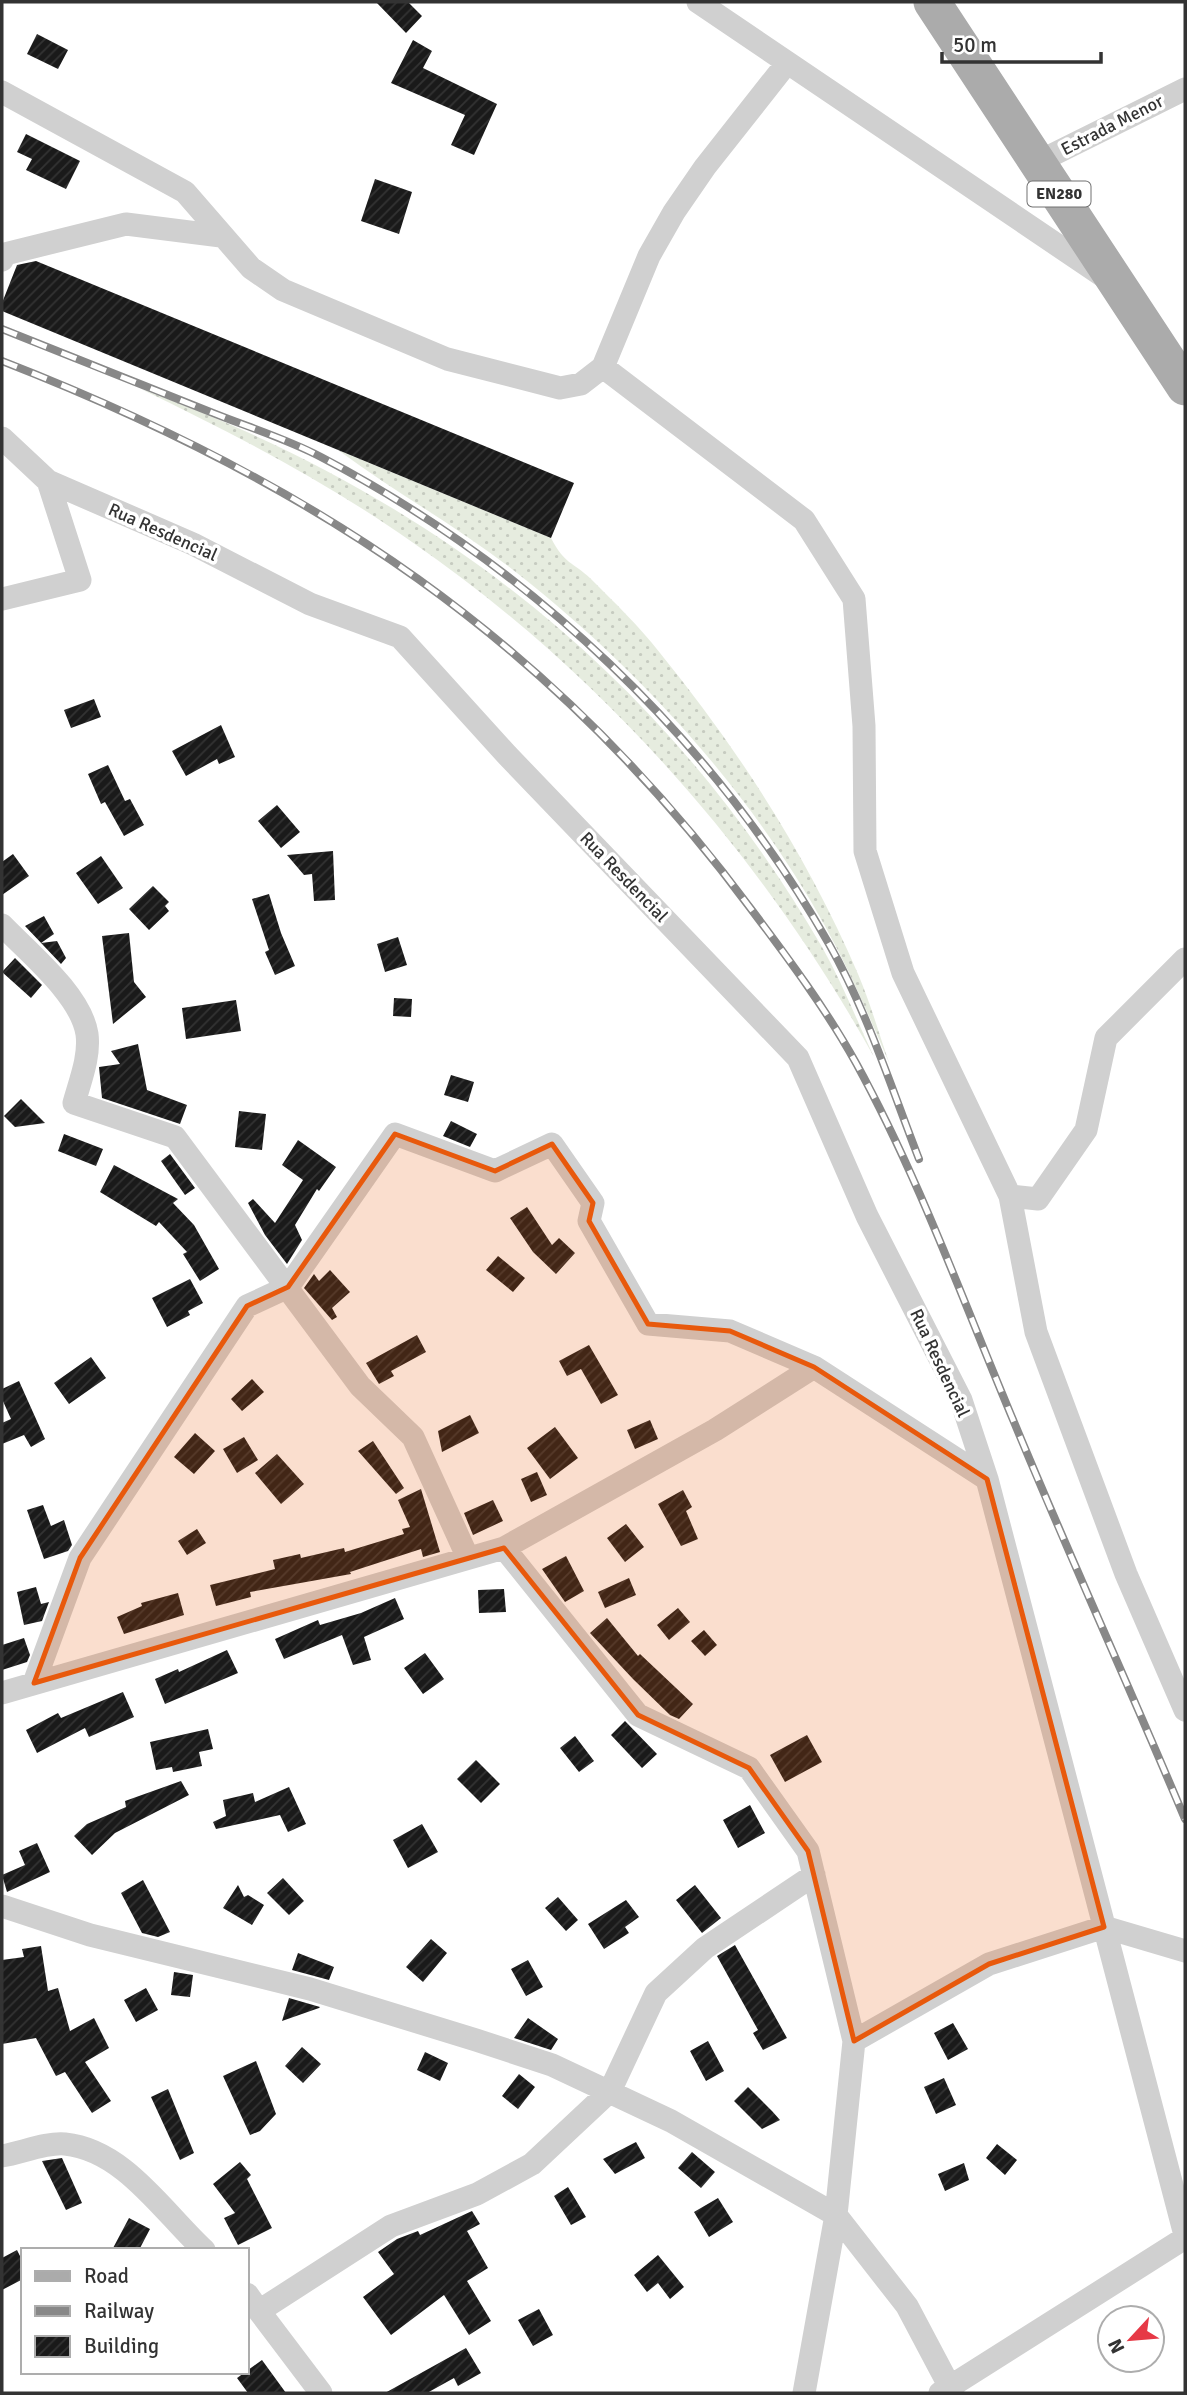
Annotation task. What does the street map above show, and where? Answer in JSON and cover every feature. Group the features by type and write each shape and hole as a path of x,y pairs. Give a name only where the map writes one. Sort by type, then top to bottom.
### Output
{"main road":[{"name":"EN280","path":"932,2 1185,387"}],"street":[{"path":"698,2 1120,287"},
{"path":"2,92 185,192 251,268 283,290 447,359 560,388 581,384 603,367 649,256 674,212 705,167 787,63"},
{"name":"Estrada Menor","path":"1038,162 1185,89"},
{"path":"2,260 5,254 126,224 221,236"},
{"path":"603,367 804,520 853,599 864,726 865,851 903,973 1010,1196 1036,1332 1126,1574 1185,1710"},
{"path":"2,438 48,481 80,580 2,599"},
{"name":"Rua Resdencial","path":"48,481 193,544 310,604 400,637 517,765 798,1058 867,1216 961,1400 987,1479 1185,2237"},
{"path":"2,925 69,995 87,1032 87,1059 74,1103 175,1137 360,1385 413,1437 468,1558"},
{"path":"1010,1196 1038,1199 1086,1130 1106,1038 1185,959"},
{"path":"34,1683 80,1558 247,1306 288,1287 395,1134 495,1171 552,1144 593,1203 589,1221 648,1324 730,1331 814,1367 987,1479"},
{"path":"2,1693 504,1548 715,1430 814,1367"},
{"path":"504,1548 638,1715 749,1768 808,1851 854,2041 836,2215 804,2393"},
{"path":"321,2393 253,2302 391,2226 477,2194 532,2164 610,2091 656,1993 705,1948 814,1875"},
{"path":"2,1906 142,1950 310,1989 552,2065 671,2121 836,2215 907,2306 948,2392 1185,2237"},
{"path":"854,2041 989,1964 1104,1927 1185,1951"},
{"path":"2,2156 63,2144 98,2151 129,2172 172,2220 202,2248"}],"highlighted area":[{"path":"395,1134 495,1171 552,1144 593,1203 589,1221 648,1324 730,1331 814,1367 987,1479 1104,1927 989,1964 854,2041 808,1851 749,1768 638,1715 504,1548 34,1683 80,1558 247,1306 288,1287"}],"shaded area":[{"path":"141,389 248,432 349,483 443,541 532,606 615,679 690,760 760,850 822,947 874,1057 782,910 729,840 673,773 549,649 482,593 380,520 280,460"},
{"path":"338,450 551,538 565,558 591,579 644,633 717,728 795,847 858,974 890,1065 843,960 795,876 727,780 689,734 606,650 517,573"}],"building":[{"path":"376,2 408,2 422,16 406,33"},
{"path":"37,34 68,50 58,69 27,54"},
{"path":"413,40 432,51 423,68 497,104 474,155 451,145 465,115 391,83"},
{"path":"26,134 80,161 66,189 26,170 32,159 17,152"},
{"path":"375,179 412,192 399,234 361,221"},
{"path":"36,261 574,483 551,538 2,311 2,303 17,265"},
{"path":"94,699 101,717 71,728 64,710"},
{"path":"221,725 235,757 219,764 217,759 186,776 172,751"},
{"path":"108,765 125,801 130,799 144,825 124,836 105,802 101,804 88,774"},
{"path":"277,805 300,832 281,848 258,821"},
{"path":"333,851 335,900 314,901 312,874 304,875 287,855"},
{"path":"13,854 29,876 2,895 2,862"},
{"path":"101,856 123,888 98,904 76,873"},
{"path":"153,886 169,902 165,906 169,911 149,930 129,909"},
{"path":"269,894 295,966 275,975 265,952 269,950 252,899"},
{"path":"44,916 54,934 41,943 25,926"},
{"path":"129,933 134,982 146,997 113,1024 102,936"},
{"path":"398,937 407,965 385,972 377,944"},
{"path":"57,941 66,958 61,964 41,943"},
{"path":"15,958 42,985 31,998 2,972"},
{"path":"394,998 412,999 411,1017 393,1016"},
{"path":"236,1000 241,1031 186,1039 182,1008"},
{"path":"138,1044 147,1090 187,1105 180,1124 102,1098 99,1067 120,1064 111,1051"},
{"path":"451,1075 474,1082 468,1102 444,1095"},
{"path":"21,1099 45,1123 15,1127 4,1116"},
{"path":"239,1111 266,1114 262,1150 235,1147"},
{"path":"451,1121 477,1134 470,1147 443,1136"},
{"path":"64,1134 103,1149 96,1166 58,1151"},
{"path":"298,1140 336,1167 319,1191 317,1189 295,1225 302,1240 287,1264 265,1235 248,1203 253,1199 275,1223 303,1180 282,1165"},
{"path":"170,1154 195,1188 185,1195 161,1161"},
{"path":"114,1165 178,1199 173,1203 194,1225 219,1269 200,1281 183,1254 187,1252 159,1222 156,1226 100,1192"},
{"path":"527,1207 552,1245 559,1238 575,1253 556,1274 533,1252 510,1218"},
{"path":"498,1256 525,1278 513,1292 486,1270"},
{"path":"330,1270 350,1292 332,1308 337,1317 332,1320 304,1288 314,1274 319,1281"},
{"path":"190,1279 203,1303 188,1311 190,1315 167,1327 152,1298"},
{"path":"417,1335 426,1352 391,1371 394,1376 379,1384 366,1363"},
{"path":"589,1345 618,1395 601,1404 581,1369 567,1376 559,1361"},
{"path":"91,1357 106,1378 69,1404 54,1383"},
{"path":"252,1379 264,1392 242,1411 231,1399"},
{"path":"19,1381 45,1439 31,1447 24,1435 2,1444 2,1423 11,1419 2,1399 2,1389"},
{"path":"470,1415 479,1433 442,1452 438,1431"},
{"path":"650,1420 658,1439 635,1449 627,1430"},
{"path":"555,1427 578,1458 550,1479 527,1448"},
{"path":"195,1433 215,1451 194,1474 174,1457"},
{"path":"244,1437 258,1460 237,1473 223,1449"},
{"path":"373,1441 404,1488 396,1494 358,1451"},
{"path":"277,1454 304,1484 281,1504 255,1473"},
{"path":"537,1472 547,1495 531,1502 521,1479"},
{"path":"421,1489 440,1552 423,1557 421,1549 350,1572 351,1574 250,1592 251,1597 216,1606 210,1585 275,1569 273,1560 300,1554 301,1558 344,1548 345,1552 404,1534 402,1529 410,1527 398,1500"},
{"path":"683,1490 692,1507 686,1511 698,1539 681,1546 658,1504"},
{"path":"493,1500 503,1521 473,1535 464,1513"},
{"path":"43,1505 51,1526 64,1520 72,1545 68,1551 44,1559 27,1510"},
{"path":"626,1524 644,1547 625,1562 607,1538"},
{"path":"197,1529 206,1543 187,1555 178,1541"},
{"path":"566,1556 584,1591 565,1602 542,1569"},
{"path":"629,1578 636,1595 605,1608 598,1592"},
{"path":"36,1587 41,1604 49,1602 42,1621 24,1625 17,1592"},
{"path":"504,1589 506,1612 479,1613 478,1590"},
{"path":"178,1593 184,1615 124,1634 117,1617 142,1606 141,1603"},
{"path":"395,1598 404,1619 364,1637 371,1660 353,1665 342,1635 284,1659 275,1639 318,1620 320,1625 361,1613"},
{"path":"678,1608 690,1622 669,1640 657,1625"},
{"path":"607,1618 638,1656 640,1654 693,1704 679,1719 670,1715 590,1633"},
{"path":"704,1630 717,1645 705,1656 691,1641"},
{"path":"24,1638 30,1655 27,1662 2,1670 2,1645"},
{"path":"227,1650 238,1673 165,1704 155,1679 178,1669 179,1672"},
{"path":"425,1653 444,1679 423,1694 404,1668"},
{"path":"123,1692 134,1717 89,1737 85,1728 37,1753 26,1730 58,1713 61,1718"},
{"path":"625,1721 657,1754 642,1768 611,1735"},
{"path":"208,1729 213,1749 199,1752 202,1766 173,1772 172,1767 156,1770 150,1742"},
{"path":"807,1735 822,1762 785,1782 770,1755"},
{"path":"575,1736 594,1761 579,1772 560,1748"},
{"path":"476,1760 500,1784 481,1803 457,1779"},
{"path":"181,1781 189,1795 115,1833 92,1855 74,1836 87,1824 126,1807 125,1801"},
{"path":"289,1787 306,1824 288,1832 280,1815 216,1829 213,1822 226,1816 223,1800 253,1793 255,1802"},
{"path":"750,1805 765,1833 738,1848 723,1820"},
{"path":"422,1824 438,1852 408,1868 393,1840"},
{"path":"37,1843 50,1872 7,1892 2,1875 25,1865 19,1851"},
{"path":"283,1878 304,1901 289,1915 267,1893"},
{"path":"143,1880 170,1932 158,1937 142,1933 121,1893"},
{"path":"238,1885 244,1897 248,1895 264,1905 252,1925 223,1908"},
{"path":"695,1885 721,1918 702,1933 676,1900"},
{"path":"558,1897 578,1920 566,1931 545,1908"},
{"path":"626,1900 639,1917 625,1927 629,1933 604,1949 588,1924"},
{"path":"431,1939 447,1953 423,1982 406,1967"},
{"path":"735,1945 787,2038 763,2050 753,2033 758,2030 717,1956"},
{"path":"41,1946 48,1991 58,1988 70,2031 94,2018 109,2048 85,2062 111,2101 92,2113 65,2072 56,2076 36,2038 2,2044 2,1960 24,1957 22,1949"},
{"path":"298,1953 334,1967 329,1980 292,1970"},
{"path":"528,1960 543,1987 526,1996 511,1969"},
{"path":"174,1972 193,1975 190,1997 171,1995"},
{"path":"146,1988 158,2010 136,2022 124,2000"},
{"path":"289,1998 320,2007 282,2021"},
{"path":"528,2018 558,2039 551,2050 514,2038"},
{"path":"953,2023 968,2049 948,2060 934,2033"},
{"path":"708,2041 724,2071 706,2081 690,2051"},
{"path":"302,2047 321,2064 303,2083 285,2066"},
{"path":"425,2052 448,2063 440,2081 417,2070"},
{"path":"256,2061 276,2114 260,2131 250,2135 223,2076"},
{"path":"519,2074 535,2087 518,2109 502,2096"},
{"path":"944,2078 956,2105 936,2114 924,2087"},
{"path":"748,2087 780,2120 762,2129 734,2101"},
{"path":"168,2089 194,2153 180,2160 151,2097"},
{"path":"636,2142 645,2158 615,2174 603,2159"},
{"path":"997,2144 1017,2160 1005,2175 986,2158"},
{"path":"692,2152 715,2172 701,2188 678,2168"},
{"path":"62,2158 82,2203 66,2210 42,2161"},
{"path":"240,2162 251,2175 247,2179 272,2228 238,2245 224,2218 235,2213 213,2184"},
{"path":"964,2163 969,2180 945,2191 938,2174"},
{"path":"568,2187 586,2217 571,2225 554,2196"},
{"path":"718,2198 733,2222 709,2237 694,2212"},
{"path":"472,2211 480,2224 467,2231 488,2268 467,2281 491,2321 469,2335 444,2295 391,2335 363,2297 394,2274 378,2252 397,2239 418,2231 420,2235"},
{"path":"129,2218 150,2229 140,2248 113,2248"},
{"path":"17,2250 21,2258 21,2280 2,2290 2,2258"},
{"path":"658,2255 684,2287 670,2299 658,2283 647,2292 634,2275"},
{"path":"539,2309 553,2335 533,2346 518,2320"},
{"path":"466,2348 481,2373 458,2386 454,2378 427,2393 385,2393"},
{"path":"262,2360 286,2393 248,2393 237,2378 248,2374 248,2370"}],"railway":[{"path":"2,329 321,457 398,501 472,550 543,604 610,664 672,728 730,796 782,868 843,970 878,1050 919,1159"},
{"path":"2,361 115,408 222,460 323,516 418,579 508,648 593,726 674,813 751,909 806,984 856,1063 879,1106 940,1240 1035,1472 1185,1819"}]}
